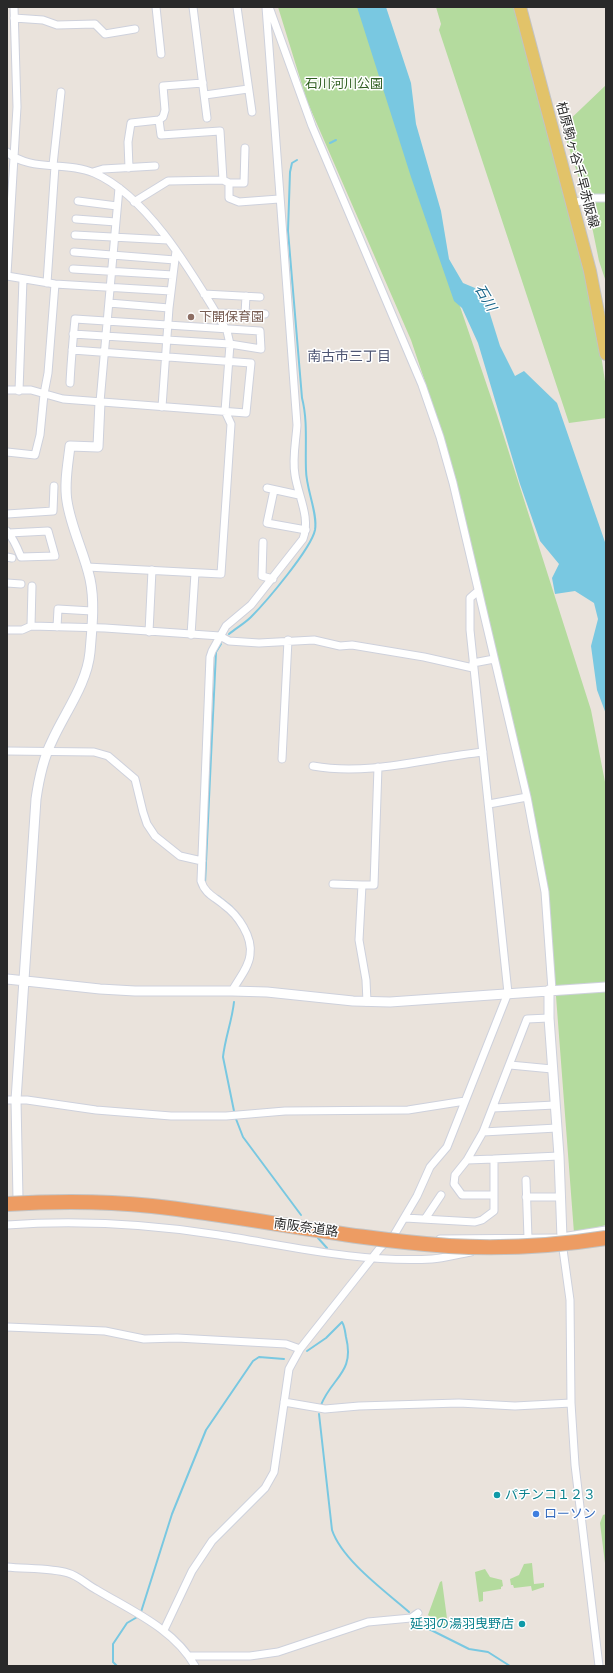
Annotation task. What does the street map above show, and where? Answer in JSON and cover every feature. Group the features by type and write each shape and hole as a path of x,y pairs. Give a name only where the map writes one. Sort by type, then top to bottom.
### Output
{"highway":[{"name":"南阪奈道路","path":"12,1202 70,1202 151,1206 387,1240 450,1246 507,1247 565,1244 606,1238"},
{"name":"南阪奈道路","path":"7,1208 70,1206 135,1211 213,1219 386,1244 449,1250 508,1251 573,1248 606,1243"}],"main road":[{"name":"柏原駒ヶ谷千早赤阪線","path":"520,7 590,271 606,354"}],"street":[{"path":"14,7 17,107 9,189 7,275 55,284 171,291"},
{"path":"156,7 161,54"},
{"path":"193,7 207,118"},
{"path":"237,7 252,112"},
{"path":"232,991 248,962 250,956 250,946 246,933 237,917 226,906 208,893 203,888 201,882 210,658 226,626 251,605 304,539 307,522 294,473 296,425 279,199 267,7"},
{"path":"267,7 312,126 422,385 440,437 527,797 544,892 553,990 549,1018 559,1156 562,1238 570,1300 571,1403 575,1465 599,1666"},
{"path":"14,18 43,20 57,25 95,24 105,34 135,29"},
{"path":"129,168 128,142 131,123 159,120 163,117 165,110 163,86 203,83"},
{"path":"205,95 248,89"},
{"path":"47,283 54,166 61,92"},
{"path":"159,120 161,135 220,131 226,181 229,198 232,201 239,202 279,199"},
{"path":"134,202 168,181 226,181 244,183 245,148"},
{"path":"7,152 13,157 26,162 93,172 119,188 157,226 168,240 226,329 230,344 225,411 231,424 221,574 87,567"},
{"path":"93,172 103,169 155,166"},
{"path":"12,1202 11,1100 36,799 40,773 47,753 83,676 90,654 92,628 91,580 70,517 67,499 70,446 98,447 100,402 119,188"},
{"path":"573,203 593,198 606,198"},
{"path":"78,201 117,206"},
{"path":"76,219 116,222"},
{"path":"75,234 168,240"},
{"path":"74,252 175,260"},
{"path":"162,406 168,341 169,308 176,252"},
{"path":"73,269 173,276"},
{"path":"19,391 23,279"},
{"path":"7,452 35,456 40,435 44,394 48,373 55,284"},
{"path":"204,294 260,297"},
{"path":"245,314 246,296"},
{"path":"109,303 169,308"},
{"path":"216,313 265,314"},
{"path":"70,383 73,334 75,319 260,331 261,349 230,344 73,334"},
{"path":"7,390 32,390 63,399 246,413 250,380 250,363 72,350"},
{"path":"7,514 54,511 54,486"},
{"path":"299,495 270,489 267,523 306,530"},
{"path":"48,531 55,556 21,557 14,538 8,532 48,531"},
{"path":"263,542 262,576 272,579"},
{"path":"148,632 152,570"},
{"path":"191,635 195,573"},
{"path":"7,583 21,584"},
{"path":"31,626 32,586"},
{"path":"164,1630 192,1571 212,1541 265,1488 271,1478 278,1450 290,1366 300,1349 380,1248 394,1235 405,1218 430,1167 446,1146 508,993 470,630 470,598 478,591"},
{"path":"57,627 58,609 92,611"},
{"path":"7,630 22,630 31,626 92,628 220,636 229,641 258,643 288,640 314,640 340,646 352,645 473,666 494,659"},
{"path":"282,759 288,640"},
{"path":"7,751 47,753 94,752 108,756 135,779 147,824 155,836 180,856 202,861"},
{"path":"313,766 335,770 378,767 483,752"},
{"path":"333,884 374,885 378,767"},
{"path":"488,804 527,797"},
{"path":"362,885 359,940 368,1002"},
{"path":"7,980 22,980 128,991 232,991 368,1002 390,1002 606,987"},
{"path":"494,1195 462,1195 454,1184 455,1175 467,1160 483,1132 527,1019 549,1018"},
{"path":"510,1065 552,1069"},
{"path":"11,1100 171,1116 226,1116 285,1111 408,1110 465,1101"},
{"path":"492,1108 555,1105"},
{"path":"483,1132 557,1128"},
{"path":"467,1160 559,1156"},
{"path":"405,1218 475,1222 482,1220 494,1211 494,1159"},
{"path":"526,1180 528,1238"},
{"path":"425,1219 441,1195"},
{"path":"7,1199 12,1202 54,1197 139,1200 432,1239 562,1238"},
{"path":"526,1197 560,1197"},
{"path":"7,1225 85,1223 162,1228 373,1258 434,1259 522,1243 552,1241 576,1235 606,1231"},
{"path":"7,1327 105,1331 144,1339 177,1338 286,1344 300,1349"},
{"path":"284,1402 325,1410 359,1406 460,1403 515,1406 571,1403"},
{"path":"7,1567 68,1573 164,1630 189,1656 195,1666"},
{"path":"189,1656 250,1656 278,1652 368,1622 410,1618 418,1613"}],"green space":[{"name":"石川河川公園","path":"278,7 362,7 420,189 497,415 591,710 606,787 606,1225 574,1233 555,983 525,776 446,444 411,340 307,101"},
{"path":"436,7 517,7 592,294 606,388 606,418 569,423 439,30 441,24"},
{"path":"606,85 605,279 599,261 587,202 562,127"},
{"path":"606,1514 606,1571 600,1523 603,1515"},
{"path":"532,1563 534,1584 544,1583 544,1587 532,1591 531,1586 514,1588 513,1585 511,1585 510,1579 519,1575 524,1564"},
{"path":"485,1569 490,1577 502,1580 503,1586 501,1589 483,1592 483,1601 479,1602 475,1572"},
{"path":"442,1581 448,1626 443,1628 428,1615 440,1582"}],"water":[{"name":"石川","path":"357,7 386,7 411,83 416,124 441,211 449,259 463,283 475,288 485,298 500,346 515,376 524,371 557,403 606,545 606,714 597,690 591,646 598,619 594,603 575,591 555,594 552,578 559,564 540,541 520,484 478,343 462,308 454,301 411,177"}],"waterway":[{"path":"330,143 336,140"},
{"path":"229,634 246,622 277,588 305,550 312,539 315,530 315,516 307,477 305,416 302,398 288,231 290,172 292,163 297,160"},
{"path":"205,883 216,652 221,644"},
{"path":"218,896 232,907"},
{"path":"234,1002 223,1057 234,1111"},
{"path":"236,1119 243,1137 301,1215"},
{"path":"318,1238 327,1248"},
{"path":"307,1351 326,1338 342,1322 348,1349 345,1367 321,1405"},
{"path":"141,1612 172,1514 206,1430 253,1361 259,1357 284,1359"},
{"path":"319,1414 332,1530 337,1541 354,1564 409,1612"},
{"path":"117,1666 113,1662 113,1644 127,1623 139,1616"},
{"path":"423,1626 469,1649 488,1652 510,1666"}],"place":[{"name":"下開保育園","path":"191,317"},
{"name":"パチンコ１２３","path":"497,1495"},
{"name":"ローソン","path":"536,1514"},
{"name":"延羽の湯羽曳野店","path":"522,1624"}],"district":[{"name":"南古市三丁目","path":"349,357"}]}
